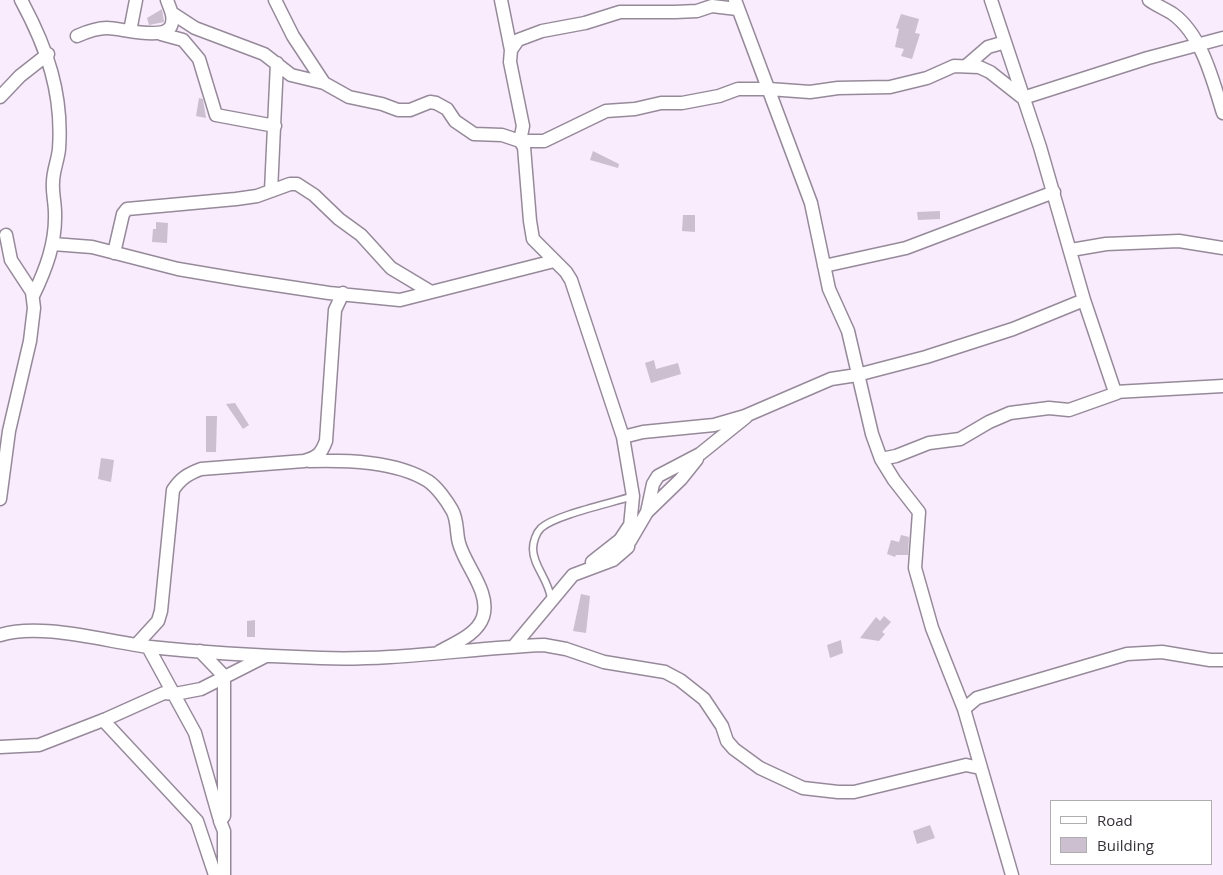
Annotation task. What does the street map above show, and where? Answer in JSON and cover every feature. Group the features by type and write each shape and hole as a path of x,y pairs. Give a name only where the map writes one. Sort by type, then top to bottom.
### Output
{"street":[{"path":"0,499 12,416 30,341 33,296 49,259 53,244 55,213 53,181 59,149 56,92 48,54 21,0"},
{"path":"130,31 136,0"},
{"path":"167,0 172,14 195,28 264,54 291,74 324,83 349,96 398,110 410,110 430,102 436,103 447,109 455,121 474,134 502,135 520,140 544,141 606,111 635,109 661,103 682,103 719,96 738,89 769,88 810,92 838,88 890,87 927,78 944,69 966,66 979,67 990,72 1023,98"},
{"path":"274,0 293,36 324,83"},
{"path":"501,0 511,50 512,74 523,126 520,140 524,147 531,233 540,248 554,260 571,280 623,437 632,496 630,541"},
{"path":"991,0 1054,192 1084,300 1113,388 1117,393"},
{"path":"1150,0 1174,15 1208,62 1223,113"},
{"path":"511,50 518,40 542,31 586,23 620,12 697,11 712,6 736,5 811,203 824,266 833,299 848,331 872,434 882,459 894,480 919,512 915,568 932,628 964,709 1012,875"},
{"path":"165,31 172,14"},
{"path":"77,36 99,29 165,31 195,28"},
{"path":"165,31 183,40 199,60 216,115 275,126"},
{"path":"1023,98 1196,44 1223,38"},
{"path":"966,66 988,47 1002,43 1006,45"},
{"path":"0,98 20,76 48,54"},
{"path":"271,190 277,63"},
{"path":"114,252 123,214 126,209 257,196 271,190 297,184 314,194 339,219 361,235 392,268 431,292"},
{"path":"824,266 906,248 1054,192"},
{"path":"6,235 11,260 26,281 33,296"},
{"path":"1071,250 1106,244 1179,241 1223,248"},
{"path":"53,244 92,247 178,269 400,300 554,260"},
{"path":"304,461 318,456 326,441 335,310 342,293"},
{"path":"623,437 642,432 714,425 750,414 831,379 857,375 1004,332 1084,300"},
{"path":"882,459 896,456 929,443 960,439 989,422 1010,414 1050,408 1069,410 1117,393 1223,386"},
{"path":"647,512 653,484 658,476 700,454 750,414"},
{"path":"617,419 642,432"},
{"path":"573,575 614,560 624,553 647,512 681,480 700,454"},
{"path":"143,646 158,621 161,611 164,564 173,490 178,482 187,474 201,469 304,461 337,461 372,465 418,476 430,483 453,510 461,551 480,589 484,605 484,616 480,625 474,631 437,653"},
{"path":"513,647 573,575 620,540 630,525"},
{"path":"3,632 44,632 143,646 324,658 392,657 544,645 566,649 604,662 665,672 680,680 704,699 734,749 760,768 803,788 854,792 966,765 980,768"},
{"path":"143,646 175,694 195,733 224,831 224,875"},
{"path":"200,650 224,676 224,816 220,821"},
{"path":"964,709 977,698 1127,654 1162,652 1210,660 1223,660"},
{"path":"0,747 38,745 103,720 164,693 175,694 201,689 268,655"},
{"path":"103,720 197,821 214,875"}],"lane":[{"path":"551,600 550,587 538,566 532,549 537,533 543,526 562,518 632,496"}],"building":[{"path":"162,9 164,22 149,25 147,18"},
{"path":"901,14 919,19 915,33 920,34 912,59 901,56 904,49 895,47 899,29 896,28"},
{"path":"199,98 203,99 206,118 196,116"},
{"path":"593,151 619,164 618,168 590,160"},
{"path":"940,211 940,219 918,220 917,212"},
{"path":"683,215 695,215 695,232 682,231"},
{"path":"156,222 168,223 167,243 152,242 153,229 156,229"},
{"path":"654,360 656,369 678,363 681,374 651,383 645,363"},
{"path":"235,403 249,425 243,429 226,404"},
{"path":"206,416 217,416 216,452 206,452"},
{"path":"101,458 114,460 111,482 98,479"},
{"path":"901,535 909,537 908,555 896,555 895,557 887,554 891,540 899,542"},
{"path":"581,594 590,596 586,633 573,631"},
{"path":"884,616 891,622 882,632 885,634 879,641 860,638 876,617 880,621"},
{"path":"255,620 255,637 247,637 247,621"},
{"path":"841,640 843,653 830,658 827,645"},
{"path":"930,825 935,838 917,844 913,831"}]}
